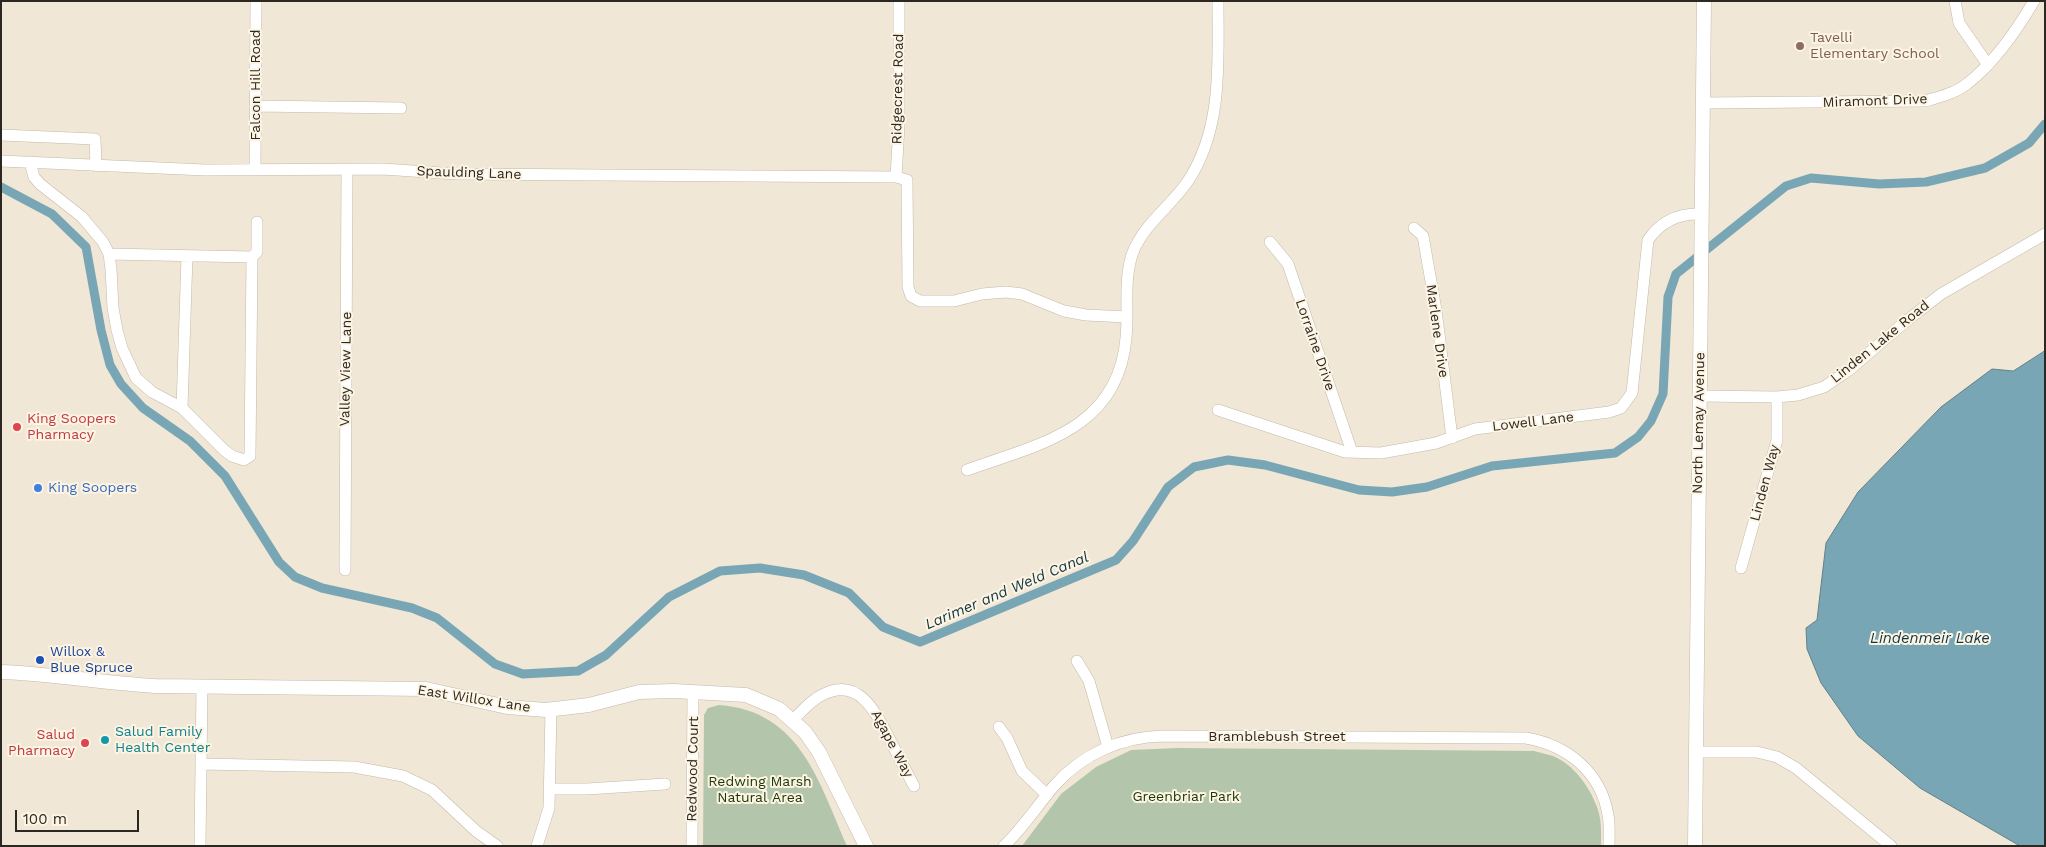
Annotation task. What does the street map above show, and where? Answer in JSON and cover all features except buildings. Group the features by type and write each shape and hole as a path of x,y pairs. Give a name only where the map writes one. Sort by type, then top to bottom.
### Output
{"main road":[{"name":"North Lemay Avenue","path":"1695,846 1704,1"},
{"name":"East Willox Lane","path":"1,672 62,675 112,683 426,689 507,707 551,710 589,705 639,692 746,694 771,705 793,720 805,732 820,752 866,846"}],"street":[{"name":"Falcon Hill Road","path":"255,169 256,1"},
{"name":"Ridgecrest Road","path":"899,1 898,125 904,183 908,287 914,298 920,301 954,301 982,294 1006,292 1022,294 1064,311 1079,314 1127,317"},
{"path":"967,470 1050,441 1068,432 1083,422 1103,401 1120,370 1125,352 1129,268 1133,253 1143,232 1188,181 1207,140 1217,98 1218,1"},
{"path":"1955,1 1959,23 1988,65"},
{"name":"Miramont Drive","path":"1703,103 1925,101 1946,96 1967,84 1988,65 2034,1"},
{"path":"255,106 401,108"},
{"path":"1,135 95,139 96,166"},
{"name":"Spaulding Lane","path":"1,161 204,170 347,169 456,174 904,183"},
{"path":"30,162 34,177 40,184 86,222 103,242 109,254 116,330 128,364 143,386 182,408 210,437 232,456 244,460 250,456 252,258 257,252 257,222"},
{"name":"Valley View Lane","path":"345,570 347,169"},
{"name":"Lowell Lane","path":"1218,410 1345,452 1382,453 1436,443 1475,429 1609,412 1622,408 1632,393 1648,240 1656,229 1670,219 1702,214"},
{"name":"Marlene Drive","path":"1414,228 1423,236 1436,310 1452,438"},
{"name":"Linden Lake Road","path":"1700,396 1777,397 1813,391 1837,379 1941,294 2045,234"},
{"name":"Lorraine Drive","path":"1270,242 1288,264 1352,452"},
{"path":"109,254 252,258"},
{"path":"182,408 187,256"},
{"name":"Linden Way","path":"1741,568 1777,440 1777,397"},
{"path":"1077,662 1089,681 1108,747"},
{"path":"200,846 202,686"},
{"name":"Agape Way","path":"793,720 824,693 846,690 862,696 875,710 914,786"},
{"name":"Redwood Court","path":"692,846 693,692"},
{"path":"537,846 549,808 551,710"},
{"path":"999,727 1007,738 1022,771 1047,795"},
{"name":"Bramblebush Street","path":"1004,846 1021,829 1060,780 1075,766 1108,747 1142,737 1163,736 1526,738 1546,742 1561,749 1584,766 1597,783 1606,806 1609,822 1609,846"},
{"path":"1696,752 1757,752 1778,757 1796,768 1891,846"},
{"path":"201,764 354,767 402,776 432,790 476,832 497,846"},
{"path":"550,789 587,789 665,784"}],"green space":[{"name":"Redwing Marsh Natural Area","path":"719,705 747,710 770,721 788,736 803,754 816,775 847,846 703,846 704,715 708,708"},
{"name":"Greenbriar Park","path":"1178,748 1534,751 1560,760 1574,770 1585,784 1599,812 1601,846 1022,846 1061,794 1096,767 1131,750"}],"water":[{"name":"Lindenmeir Lake","path":"2045,351 2045,846 2020,846 1920,788 1858,736 1821,683 1807,649 1806,628 1817,620 1826,543 1858,492 1941,407 1992,369 2013,371"}],"waterway":[{"name":"Larimer and Weld Canal","path":"1,187 52,214 86,247 101,330 110,365 121,384 143,408 190,441 225,476 279,562 295,577 322,588 412,608 437,618 495,664 523,674 578,671 606,655 669,597 720,571 760,568 804,575 849,593 883,627 920,642 1116,560 1133,541 1168,487 1194,467 1228,460 1265,465 1359,490 1392,492 1427,487 1492,466 1615,453 1638,437 1651,421 1663,394 1668,297 1676,274 1786,186 1811,178 1879,184 1926,182 1985,168 2029,143 2045,124"}],"place":[{"name":"Tavelli Elementary School","path":"1800,46"},
{"name":"King Soopers Pharmacy","path":"17,427"},
{"name":"King Soopers","path":"38,488"},
{"name":"Willox & Blue Spruce","path":"40,660"},
{"name":"Salud Family Health Center","path":"105,740"},
{"name":"Salud Pharmacy","path":"85,743"}]}
